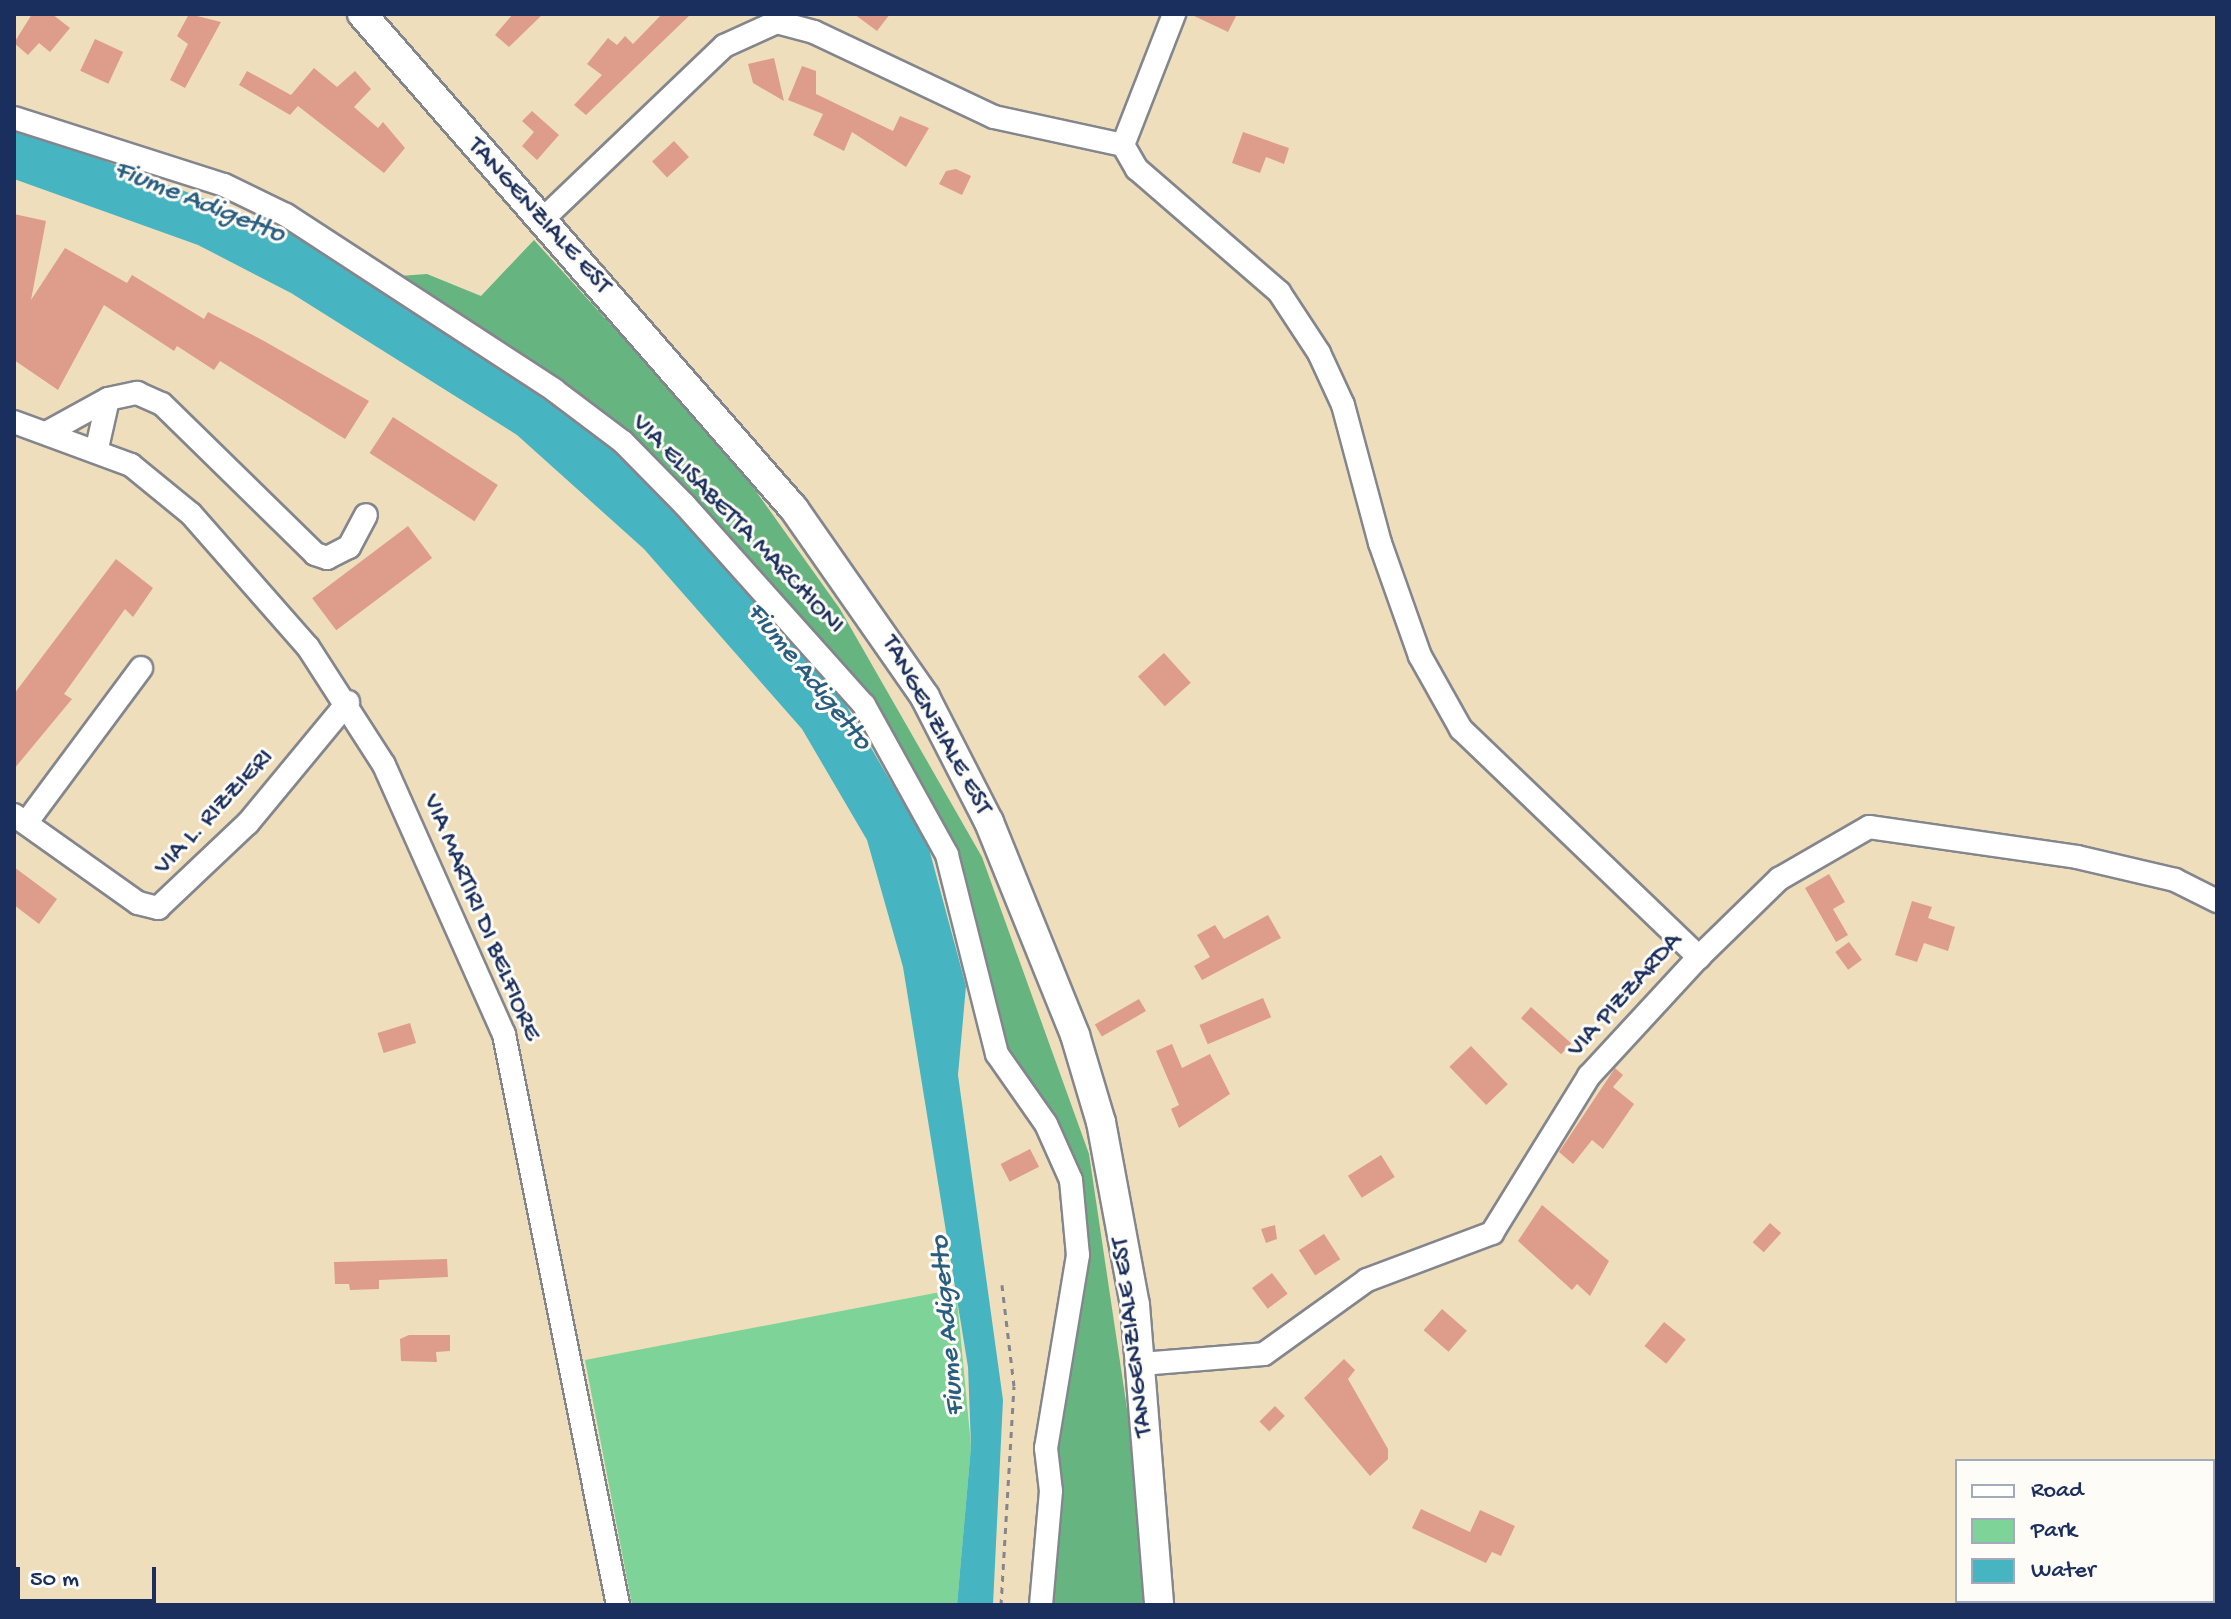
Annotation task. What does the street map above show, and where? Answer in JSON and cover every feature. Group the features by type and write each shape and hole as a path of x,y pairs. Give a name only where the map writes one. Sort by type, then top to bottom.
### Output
{"main road":[{"name":"TANGENZIALE EST","path":"362,14 794,509 887,637 958,760 1018,885 1075,1035 1114,1185 1141,1364 1159,1605"}],"street":[{"path":"1123,145 1174,14"},
{"path":"541,221 724,46 777,22 814,32 994,117 1123,145 1137,169 1279,292 1319,353 1343,405 1380,543 1420,656 1461,729 1699,957"},
{"name":"VIA ELISABETTA MARCHIONI","path":"14,118 224,185 286,215 554,390 623,442 685,505 864,705 947,855 997,1054 1046,1124 1071,1180 1078,1255 1046,1448 1051,1491 1041,1605"},
{"path":"50,431 108,399 137,393 162,404 315,554 327,558 349,547 366,515"},
{"path":"97,448 108,399"},
{"name":"VIA MARTIRI DI BELFIORE","path":"14,422 97,448 191,514 348,702 404,805 504,1034 618,1605"},
{"name":"VIA L. RIZZIERI","path":"141,668 20,819 138,903 158,908 248,823 348,702"},
{"name":"VIA PIZZARDA","path":"1141,1364 1264,1354 1367,1280 1492,1233 1589,1076 1699,957 1779,879 1869,827 2077,857 2175,880 2217,901"}],"path":[{"path":"1001,1605 1014,1386 1002,1285"}],"green space":[{"path":"534,240 733,459 840,609 982,857 1089,1154 1136,1469 1143,1605 1046,1605 1050,1448 1076,1182 1002,1052 955,856 814,632 677,481 586,400 399,276 427,274 481,296"},
{"path":"956,1289 971,1446 957,1605 632,1605 585,1360"}],"water":[{"name":"Fiume Adigetto","path":"14,126 291,232 417,305 607,438 719,548 833,683 928,845 966,986 958,1075 1003,1400 993,1605 957,1605 971,1446 968,1367 903,967 867,840 802,729 644,549 517,435 291,293 198,245 14,179"}],"building":[{"path":"32,14 52,14 70,28 50,52 39,43 28,55 14,43"},
{"path":"189,14 221,22 185,88 170,80 188,44 177,36"},
{"path":"513,14 543,14 509,47 495,35"},
{"path":"662,14 691,14 586,115 574,105 602,75 587,64 608,38 617,45 625,36 633,44"},
{"path":"854,14 890,14 877,31"},
{"path":"1190,14 1237,14 1228,32"},
{"path":"95,39 123,52 108,84 80,71"},
{"path":"774,58 784,101 753,83 748,64"},
{"path":"802,66 816,71 816,94 893,131 900,116 929,128 906,167 852,132 844,151 813,135 823,114 788,100"},
{"path":"314,68 337,87 355,71 371,89 354,107 378,128 383,122 405,148 384,173 298,106 290,115 239,85 247,71 291,95"},
{"path":"532,111 559,135 537,160 522,146 534,132 522,121"},
{"path":"1243,132 1289,148 1284,164 1266,157 1260,173 1232,163"},
{"path":"674,141 689,157 667,178 652,161"},
{"path":"956,169 971,176 962,195 939,184 946,171"},
{"path":"14,214 46,221 31,300 65,248 127,283 132,275 204,319 208,312 369,401 345,439 220,361 214,370 177,346 174,351 104,305 58,390 14,360"},
{"path":"393,417 498,485 474,521 370,453"},
{"path":"408,526 432,558 336,630 312,598"},
{"path":"116,559 153,588 133,617 125,609 64,694 72,699 14,769 14,694"},
{"path":"1164,653 1191,683 1165,706 1138,676"},
{"path":"14,867 57,899 39,924 14,905"},
{"path":"1829,874 1845,902 1833,909 1848,935 1836,942 1805,888"},
{"path":"1912,901 1932,907 1928,918 1955,927 1948,951 1924,943 1917,962 1895,955"},
{"path":"1268,915 1281,938 1202,980 1194,966 1210,957 1197,935 1215,925 1224,939"},
{"path":"1849,942 1862,960 1848,970 1835,952"},
{"path":"1263,998 1271,1017 1208,1044 1199,1025"},
{"path":"1139,999 1146,1011 1102,1037 1095,1024"},
{"path":"1531,1007 1571,1043 1561,1054 1521,1018"},
{"path":"410,1023 416,1043 384,1053 377,1033"},
{"path":"1172,1044 1182,1068 1210,1054 1230,1094 1179,1128 1171,1109 1179,1105 1156,1051"},
{"path":"1471,1046 1508,1084 1486,1105 1449,1067"},
{"path":"1615,1068 1623,1075 1613,1087 1634,1104 1603,1149 1592,1140 1573,1164 1559,1152"},
{"path":"1030,1149 1039,1167 1010,1182 1001,1164"},
{"path":"1381,1155 1395,1177 1362,1198 1348,1176"},
{"path":"1542,1205 1609,1261 1590,1296 1577,1284 1572,1290 1518,1241"},
{"path":"1770,1223 1781,1233 1764,1252 1753,1242"},
{"path":"1275,1225 1277,1239 1266,1243 1261,1229"},
{"path":"1324,1234 1340,1259 1315,1275 1299,1250"},
{"path":"447,1259 448,1277 379,1280 379,1289 350,1290 349,1284 335,1284 334,1262"},
{"path":"1272,1273 1288,1294 1268,1309 1252,1288"},
{"path":"1442,1309 1467,1331 1449,1352 1424,1330"},
{"path":"1664,1322 1686,1340 1666,1364 1644,1346"},
{"path":"409,1335 450,1335 450,1351 436,1352 437,1362 401,1361 400,1339"},
{"path":"1344,1359 1355,1370 1348,1379 1388,1449 1388,1459 1370,1476 1304,1398"},
{"path":"1275,1406 1285,1416 1269,1431 1259,1422"},
{"path":"1421,1509 1470,1532 1480,1510 1515,1526 1501,1556 1492,1552 1486,1563 1412,1528"}]}
